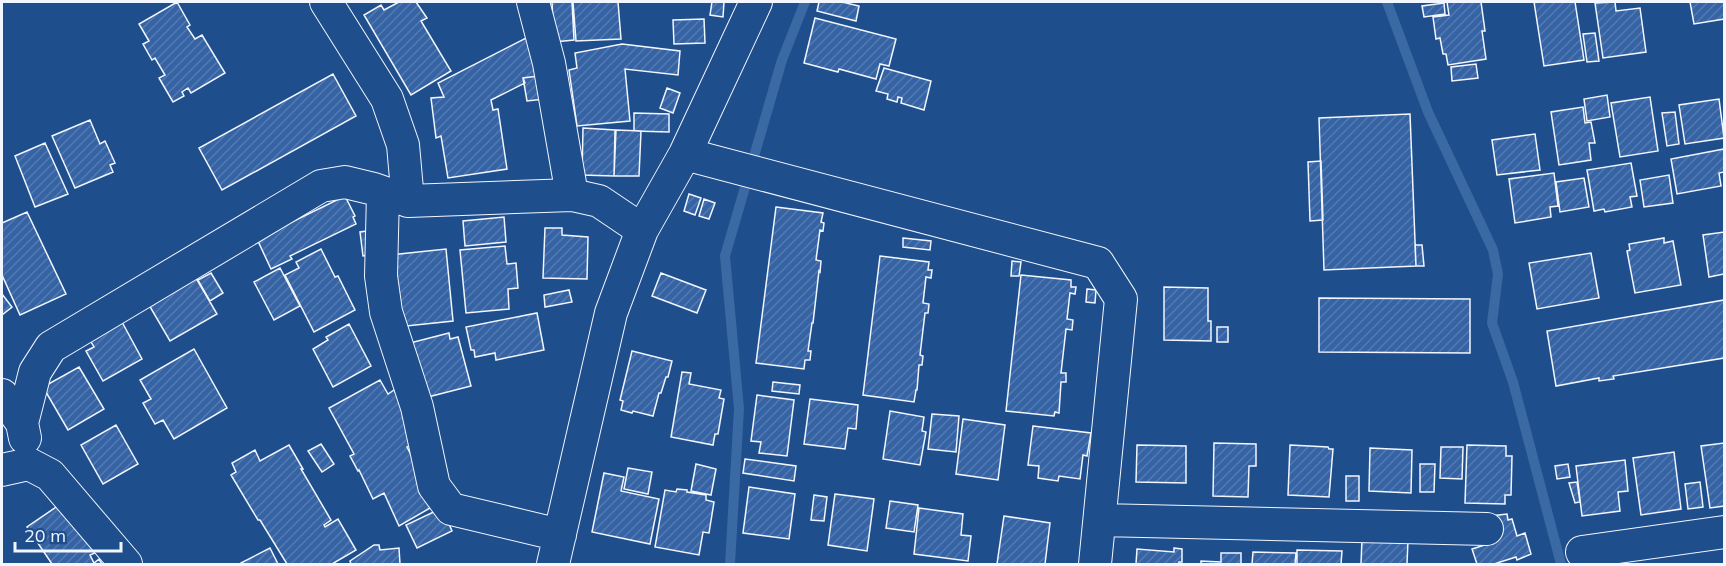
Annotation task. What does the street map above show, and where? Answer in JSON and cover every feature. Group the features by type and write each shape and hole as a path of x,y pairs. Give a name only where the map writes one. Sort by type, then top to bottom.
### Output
{"street":[{"path":"326,2 387,99 403,145 381,276 386,312 417,407 434,486 452,509 557,550 611,313 642,230 685,154 756,2"},
{"path":"533,2 549,63 572,195"},
{"path":"685,154 1098,263 1122,299 1095,564"},
{"path":"126,564 50,475 15,467 22,423 35,372 51,347 321,186 345,182 396,197 572,195 599,201 642,230"},
{"path":"2,395 22,423"},
{"path":"1100,519 1487,529"},
{"path":"1582,552 1725,532"}],"building":[{"path":"177,2 190,25 187,27 195,39 202,35 225,73 191,93 188,88 182,92 184,96 173,102 159,78 165,75 155,58 152,60 143,44 149,41 139,24"},
{"path":"399,2 416,2 427,18 421,21 451,71 411,95 364,15 381,5 384,10"},
{"path":"552,2 572,2 574,40 554,42"},
{"path":"573,2 618,2 621,39 576,41"},
{"path":"712,2 724,2 723,17 710,15"},
{"path":"819,2 842,2 859,6 856,21 817,11"},
{"path":"1447,2 1481,2 1486,59 1448,65 1440,38 1436,39 1433,17 1449,15"},
{"path":"1534,2 1575,2 1584,60 1544,66"},
{"path":"1615,2 1616,11 1640,8 1646,52 1603,58 1595,3"},
{"path":"1690,2 1724,2 1724,19 1694,24"},
{"path":"1444,3 1445,14 1424,17 1422,6"},
{"path":"815,18 896,39 889,66 880,64 876,79 804,63"},
{"path":"704,19 705,43 674,44 673,20"},
{"path":"1595,33 1599,61 1587,62 1583,34"},
{"path":"530,36 546,75 523,78 525,83 491,100 493,110 498,109 507,169 448,178 441,136 436,138 431,98 444,97 438,83"},
{"path":"622,44 680,51 678,75 625,69 630,121 577,126 569,70 577,68 575,53"},
{"path":"1476,64 1478,78 1452,81 1451,67"},
{"path":"884,68 931,81 924,110 901,103 902,98 898,97 897,102 887,99 888,94 876,91"},
{"path":"333,74 356,116 222,190 199,148"},
{"path":"546,75 553,98 527,101 523,78"},
{"path":"667,88 680,93 673,113 660,108"},
{"path":"1607,95 1610,117 1587,121 1584,99"},
{"path":"1650,97 1658,151 1620,157 1611,103"},
{"path":"1719,99 1724,138 1685,144 1679,105"},
{"path":"1583,107 1585,123 1591,122 1595,143 1589,143 1591,160 1559,165 1551,112"},
{"path":"1675,112 1679,144 1667,146 1662,113"},
{"path":"634,113 669,114 669,132 634,131"},
{"path":"1410,114 1416,266 1324,270 1319,118"},
{"path":"90,120 100,144 105,141 115,163 110,165 113,172 75,188 52,136"},
{"path":"583,128 615,130 614,176 582,175"},
{"path":"616,130 641,131 639,176 614,176"},
{"path":"1535,134 1540,170 1497,175 1492,140"},
{"path":"45,143 68,194 35,207 15,156"},
{"path":"1724,149 1724,172 1719,173 1721,186 1677,194 1671,159"},
{"path":"1321,161 1323,220 1310,221 1308,162"},
{"path":"1631,163 1637,196 1630,197 1632,207 1605,212 1604,209 1594,211 1587,170"},
{"path":"1554,173 1558,206 1550,207 1551,217 1515,223 1509,179"},
{"path":"1669,175 1673,203 1644,207 1640,180"},
{"path":"1584,178 1589,207 1560,212 1556,182"},
{"path":"689,194 701,198 695,215 684,211"},
{"path":"345,196 355,216 353,217 356,224 290,256 292,259 271,269 257,239"},
{"path":"704,199 715,203 709,219 699,216"},
{"path":"776,207 823,213 821,222 824,223 823,231 820,230 816,260 821,261 808,351 811,351 810,360 805,360 804,369 756,363"},
{"path":"27,212 66,294 20,315 2,275 2,223"},
{"path":"504,217 506,242 465,246 463,221"},
{"path":"545,228 562,228 562,235 588,237 587,279 543,278"},
{"path":"374,230 377,254 363,256 360,232"},
{"path":"1724,232 1724,274 1709,277 1703,235"},
{"path":"903,238 931,241 930,250 903,247"},
{"path":"1664,238 1664,243 1673,241 1681,285 1635,293 1627,251 1630,250 1629,244"},
{"path":"1415,245 1422,245 1424,266 1416,266"},
{"path":"505,246 507,264 516,263 518,288 508,289 509,309 466,313 460,250"},
{"path":"321,249 355,310 314,332 285,275 299,268 296,262"},
{"path":"446,249 453,321 397,327 390,255"},
{"path":"1591,253 1599,298 1537,309 1529,263"},
{"path":"880,256 929,262 928,270 932,270 931,278 926,277 923,303 929,304 928,313 925,313 920,355 923,356 922,365 919,365 914,402 863,395"},
{"path":"1012,261 1021,262 1019,276 1011,276"},
{"path":"280,268 300,306 274,320 254,282"},
{"path":"211,273 223,293 210,301 198,280"},
{"path":"661,273 706,290 697,313 652,296"},
{"path":"1021,275 1071,280 1071,287 1076,287 1075,294 1070,293 1067,319 1073,320 1072,330 1066,329 1061,373 1066,373 1066,382 1061,382 1059,413 1055,412 1054,416 1006,411"},
{"path":"196,278 217,314 170,341 149,305"},
{"path":"1164,287 1208,288 1208,321 1211,321 1211,341 1164,340"},
{"path":"1087,289 1096,290 1095,303 1086,302"},
{"path":"569,290 572,302 545,307 544,295"},
{"path":"2,294 12,307 2,315"},
{"path":"1319,298 1470,299 1470,353 1319,352"},
{"path":"1724,300 1724,358 1613,376 1614,379 1599,381 1599,378 1556,386 1547,331"},
{"path":"537,313 544,350 496,360 495,353 475,357 474,350 471,350 466,327"},
{"path":"122,322 142,359 103,381 86,351 94,347 90,340"},
{"path":"349,324 371,366 333,387 313,349 328,340 326,337"},
{"path":"1217,327 1228,327 1228,342 1217,342"},
{"path":"449,333 450,339 458,337 471,386 424,398 410,343"},
{"path":"194,349 227,408 174,439 163,420 155,424 143,403 151,399 140,380"},
{"path":"632,351 672,361 668,377 659,393 653,416 621,410 623,401 620,400"},
{"path":"79,367 104,409 68,430 43,387"},
{"path":"682,372 691,373 689,384 721,390 719,398 724,399 718,434 715,434 713,445 671,437"},
{"path":"380,380 388,394 394,390 418,433 417,442 407,447 437,504 399,526 384,493 373,499 350,456 354,454 329,408"},
{"path":"773,382 800,385 799,394 772,391"},
{"path":"757,395 794,400 787,456 759,453 761,442 751,441"},
{"path":"810,399 858,405 856,429 848,428 845,449 804,444"},
{"path":"890,411 924,417 922,431 926,432 920,465 883,459"},
{"path":"932,414 959,416 956,452 928,449"},
{"path":"963,419 1005,425 998,480 956,474"},
{"path":"116,425 138,464 103,484 81,445"},
{"path":"1033,426 1091,433 1087,456 1083,455 1080,479 1059,476 1058,481 1038,478 1039,466 1028,465"},
{"path":"1214,443 1256,444 1256,466 1249,466 1248,497 1213,496"},
{"path":"1724,443 1724,506 1710,508 1701,446"},
{"path":"321,444 334,464 322,472 308,451"},
{"path":"289,445 331,520 324,525 325,527 338,519 356,550 332,564 287,564 231,475 236,472 232,463 255,450 260,461"},
{"path":"1137,445 1186,446 1186,483 1136,482"},
{"path":"1290,445 1333,449 1329,497 1288,495"},
{"path":"1467,445 1506,446 1506,456 1512,456 1511,495 1505,495 1505,504 1465,503"},
{"path":"1441,447 1463,447 1462,479 1440,478"},
{"path":"1370,448 1412,450 1411,493 1369,491"},
{"path":"1674,452 1681,509 1641,515 1633,458"},
{"path":"745,459 796,466 794,481 743,473"},
{"path":"1625,460 1628,491 1618,492 1620,511 1582,516 1576,466"},
{"path":"696,464 716,469 711,495 691,491"},
{"path":"1420,464 1435,464 1434,492 1420,492"},
{"path":"1568,464 1570,477 1557,479 1555,466"},
{"path":"628,468 652,472 648,494 624,489"},
{"path":"604,473 624,477 621,491 659,499 650,544 592,532"},
{"path":"1346,476 1359,476 1359,501 1346,501"},
{"path":"1577,482 1580,502 1575,503 1569,483"},
{"path":"1700,482 1703,507 1688,509 1685,484"},
{"path":"749,487 795,494 789,539 743,533"},
{"path":"677,489 706,495 706,500 714,502 709,533 703,532 699,555 655,547 665,490 676,492"},
{"path":"835,494 874,499 867,551 828,545"},
{"path":"814,495 827,497 824,521 811,520"},
{"path":"890,501 918,505 914,532 886,528"},
{"path":"62,503 99,551 90,555 94,563 99,559 102,564 52,564 27,527"},
{"path":"442,508 452,531 417,548 406,525"},
{"path":"919,508 963,514 961,535 971,536 968,561 914,554"},
{"path":"1507,514 1508,520 1512,519 1517,536 1525,533 1531,554 1517,560 1516,557 1494,564 1477,564 1472,549 1491,543 1490,516"},
{"path":"1004,516 1050,523 1045,564 997,564"},
{"path":"1362,539 1408,540 1407,564 1361,564"},
{"path":"374,545 379,545 380,550 399,548 400,564 351,564 350,561"},
{"path":"270,548 278,564 241,563"},
{"path":"1174,548 1182,549 1182,562 1178,564 1136,564 1137,549 1174,552"},
{"path":"1297,550 1342,551 1341,564 1297,564"},
{"path":"1253,552 1296,553 1295,564 1252,564"},
{"path":"1221,553 1241,553 1241,564 1201,564 1201,561 1221,562"}],"waterway":[{"path":"730,564 739,409 725,256 782,60 805,2"},
{"path":"1387,2 1428,112 1493,250 1498,274 1492,323 1513,382 1561,564"}]}
